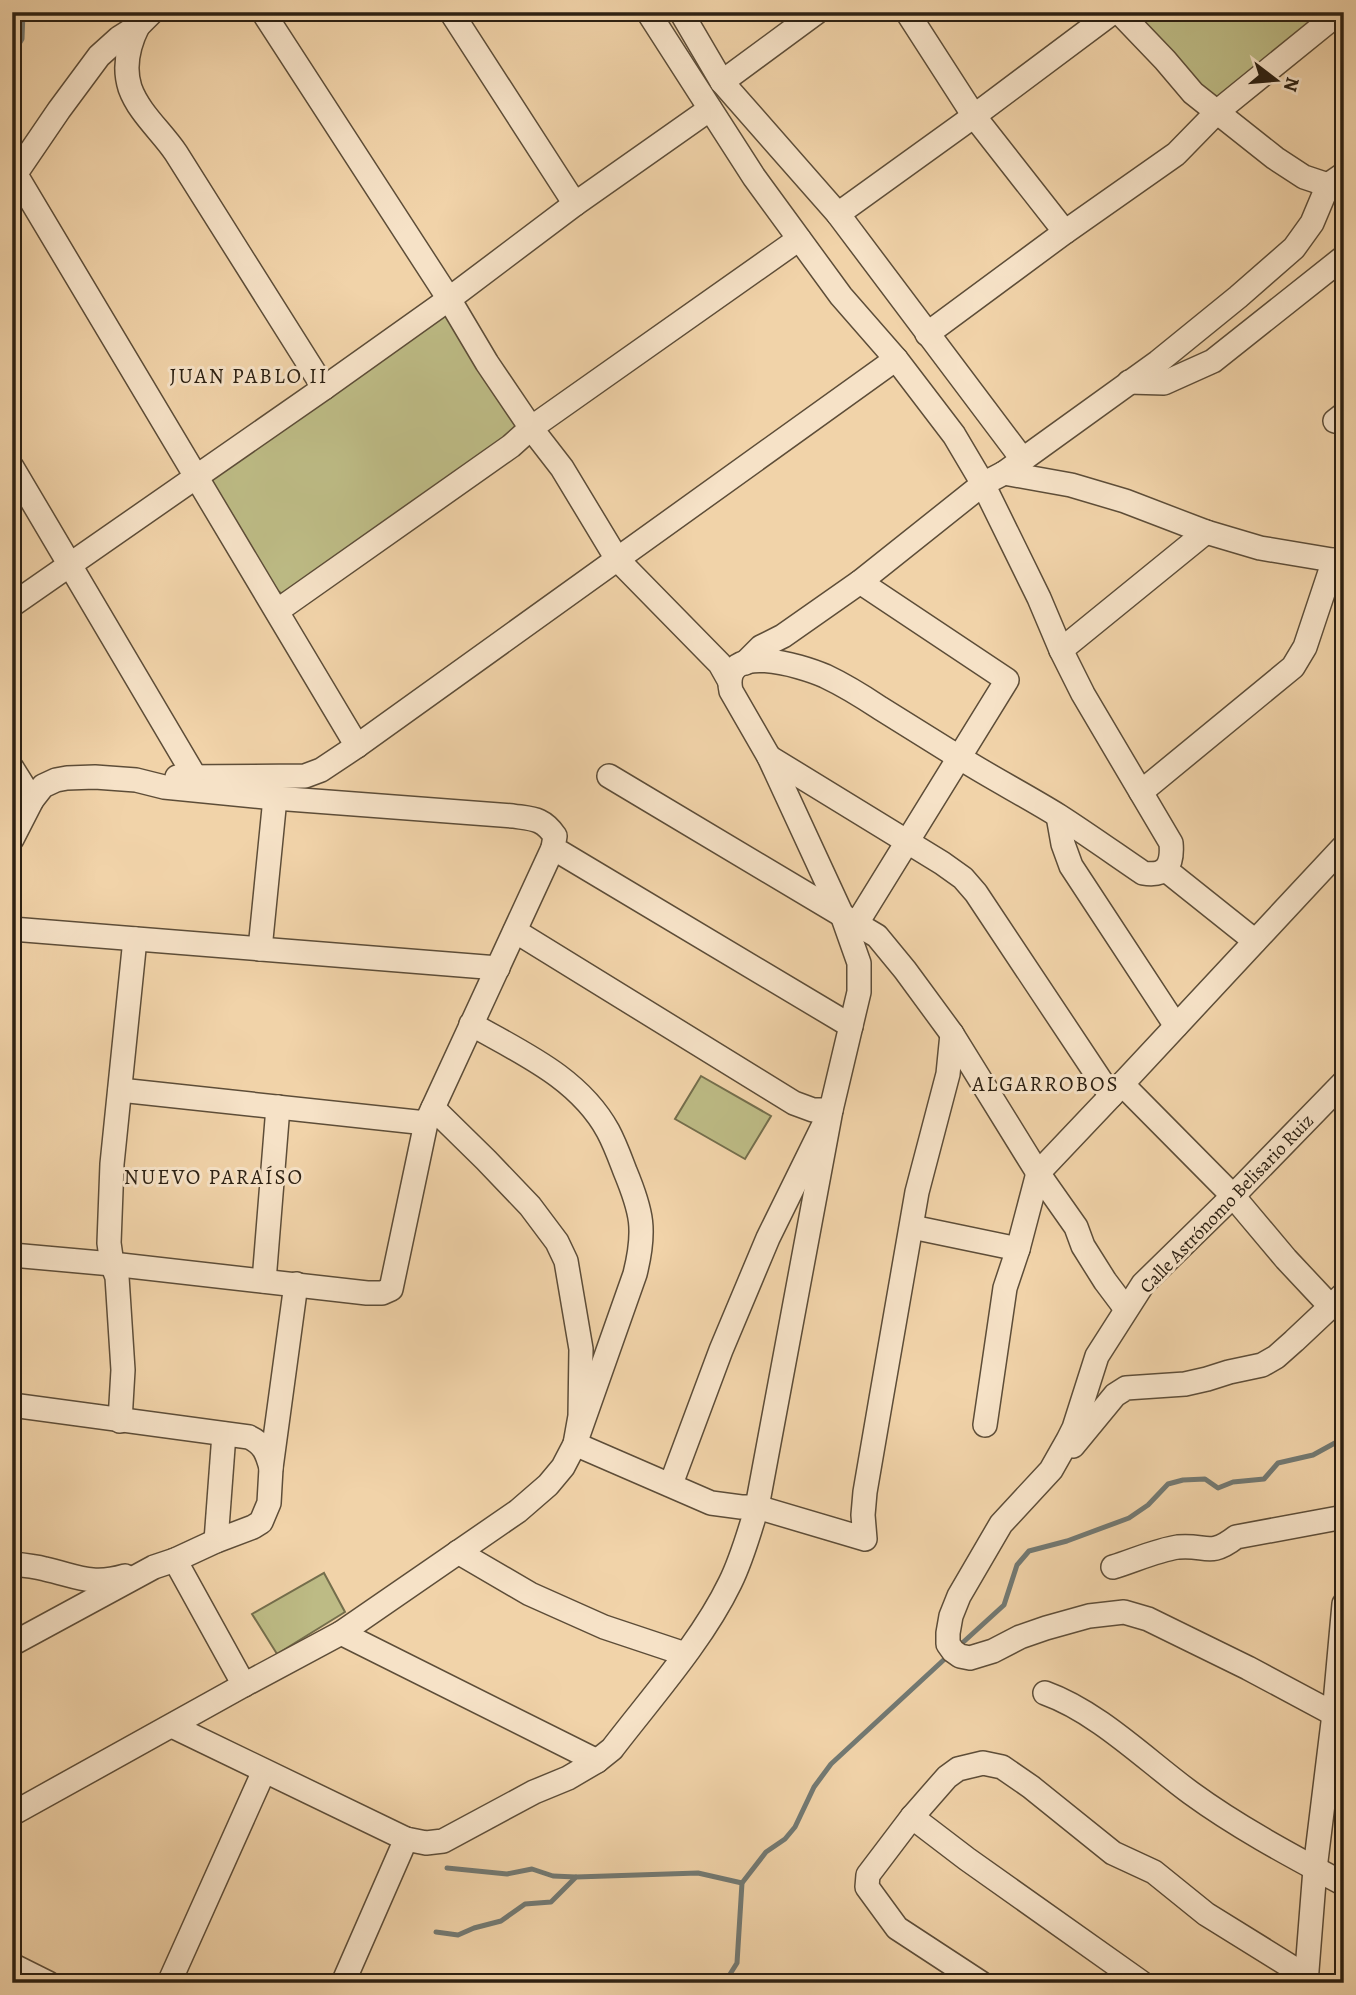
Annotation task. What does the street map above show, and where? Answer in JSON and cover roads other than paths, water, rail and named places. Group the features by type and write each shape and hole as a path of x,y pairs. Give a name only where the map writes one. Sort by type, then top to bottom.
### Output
{"street":[{"path":"262,12 449,299 487,363 562,468 617,559 720,664 736,672"},
{"path":"451,12 575,204"},
{"path":"648,12 754,177 841,296 896,359 954,435 983,484 1083,694 1171,843 1172,857 1166,870 1154,875 1143,873 1058,816 845,686 824,676 773,660 758,660 736,672"},
{"path":"681,12 722,82 838,214 1023,460"},
{"path":"722,82 817,12"},
{"path":"907,12 974,116 1065,232"},
{"path":"838,214 1113,12"},
{"path":"172,1727 406,1839 426,1843 443,1841 534,1792 568,1778 612,1749 685,1654 729,1585 743,1555 757,1507 831,1110 860,978 850,919 769,757 731,691 736,672 761,647 783,636 860,582 983,484 1004,474 1158,362 1294,248 1339,183 1304,177 1275,158 1193,93 1119,12"},
{"path":"927,334 1176,154 1218,111 1340,12"},
{"path":"145,19 130,41 127,57 127,73 137,103 172,147 324,388"},
{"path":"145,19 119,38 91,66 14,177 358,746"},
{"path":"12,605 324,388 710,109"},
{"path":"277,611 799,239"},
{"path":"1129,382 1164,383 1213,361 1344,257"},
{"path":"12,839 32,800 43,786 55,780 95,777 136,780 194,775 305,776 321,770 896,359"},
{"path":"12,467 194,775"},
{"path":"1004,474 1071,485 1260,548 1339,561 1305,647 1293,667 1141,792"},
{"path":"1061,650 1206,531"},
{"path":"850,919 907,842 1007,680 860,582"},
{"path":"769,757 962,878 976,893 1117,1090 1233,1196 1286,1259 1338,1301 1276,1357 1262,1365 1185,1384 1126,1388 1115,1395 1051,1470"},
{"path":"12,768 32,800"},
{"path":"609,776 877,936 952,1034 1038,1172 1076,1227 1083,1246 1105,1281 1126,1309"},
{"path":"12,1255 367,1293 382,1293 391,1289 430,1116 553,848 555,836 548,825 537,820 513,816 164,788 136,780"},
{"path":"260,949 275,798"},
{"path":"1058,816 1070,866 1176,1026"},
{"path":"985,1425 1005,1288 1038,1172 1344,846"},
{"path":"553,848 851,1026"},
{"path":"1166,870 1255,941"},
{"path":"12,929 498,968"},
{"path":"514,931 794,1103 813,1110 831,1110"},
{"path":"120,1421 123,1370 117,1277 109,1243 111,1164 135,939"},
{"path":"12,1814 341,1633 518,1511 548,1485 563,1467 575,1444 635,1274 643,1234 639,1211 619,1155 593,1108 545,1065 471,1024"},
{"path":"575,1444 711,1503 757,1507 865,1539 865,1492 917,1192 948,1074 952,1034"},
{"name":"Calle Astrónomo Belisario Ruiz","path":"1339,1718 1248,1668 1148,1619 1124,1612 1088,1615 1046,1628 1020,1637 980,1657 960,1656 953,1651 948,1644 948,1633 959,1596 1001,1524 1051,1470 1074,1428 1097,1356 1143,1284 1344,1082"},
{"path":"120,1090 278,1107 430,1116 486,1160 530,1206 557,1242 566,1261 581,1349 580,1416 575,1444"},
{"path":"264,1281 278,1107"},
{"path":"671,1484 721,1350 768,1238 831,1110"},
{"path":"912,1227 1018,1249"},
{"path":"12,1644 165,1563 261,1522 269,1503 271,1468 296,1284"},
{"path":"12,1405 249,1437 266,1450 271,1468"},
{"path":"216,1541 224,1434"},
{"path":"1113,1567 1176,1547 1211,1550 1224,1546 1236,1537 1344,1517"},
{"path":"458,1552 530,1594 604,1627 685,1654"},
{"path":"12,1564 43,1568 101,1582 165,1563"},
{"path":"165,1563 244,1685"},
{"path":"974,1981 897,1928 867,1887 867,1875 947,1777 958,1769 983,1763 1002,1767 1113,1853 1154,1872 1206,1914 1306,1979 1315,1869 1339,1718 1344,1604"},
{"path":"341,1633 597,1761"},
{"path":"1045,1693 1068,1701 1193,1795 1233,1821 1344,1884"},
{"path":"169,1983 264,1770"},
{"path":"912,1817 1135,1980"},
{"path":"343,1983 406,1839"},
{"path":"12,1965 48,1983"}],"waterway":[{"path":"12,64 13,54 22,39 23,12"},
{"path":"959,1646 1004,1605 1017,1565 1029,1551 1067,1541 1129,1518 1148,1505 1168,1484 1205,1479 1218,1488 1233,1482 1264,1479 1278,1463 1313,1455 1344,1438"},
{"path":"722,1983 737,1963 742,1883 766,1852 785,1839 795,1827 814,1787 831,1764 949,1655"},
{"path":"447,1868 507,1874 532,1869 553,1876 576,1877"},
{"path":"436,1932 458,1935 501,1921 525,1904 551,1902 576,1877 698,1873 742,1883"}],"district":[{"name":"JUAN PABLO II","path":"249,376"},
{"name":"ALGARROBOS","path":"1046,1084"},
{"name":"NUEVO PARAÍSO","path":"214,1177"}]}
